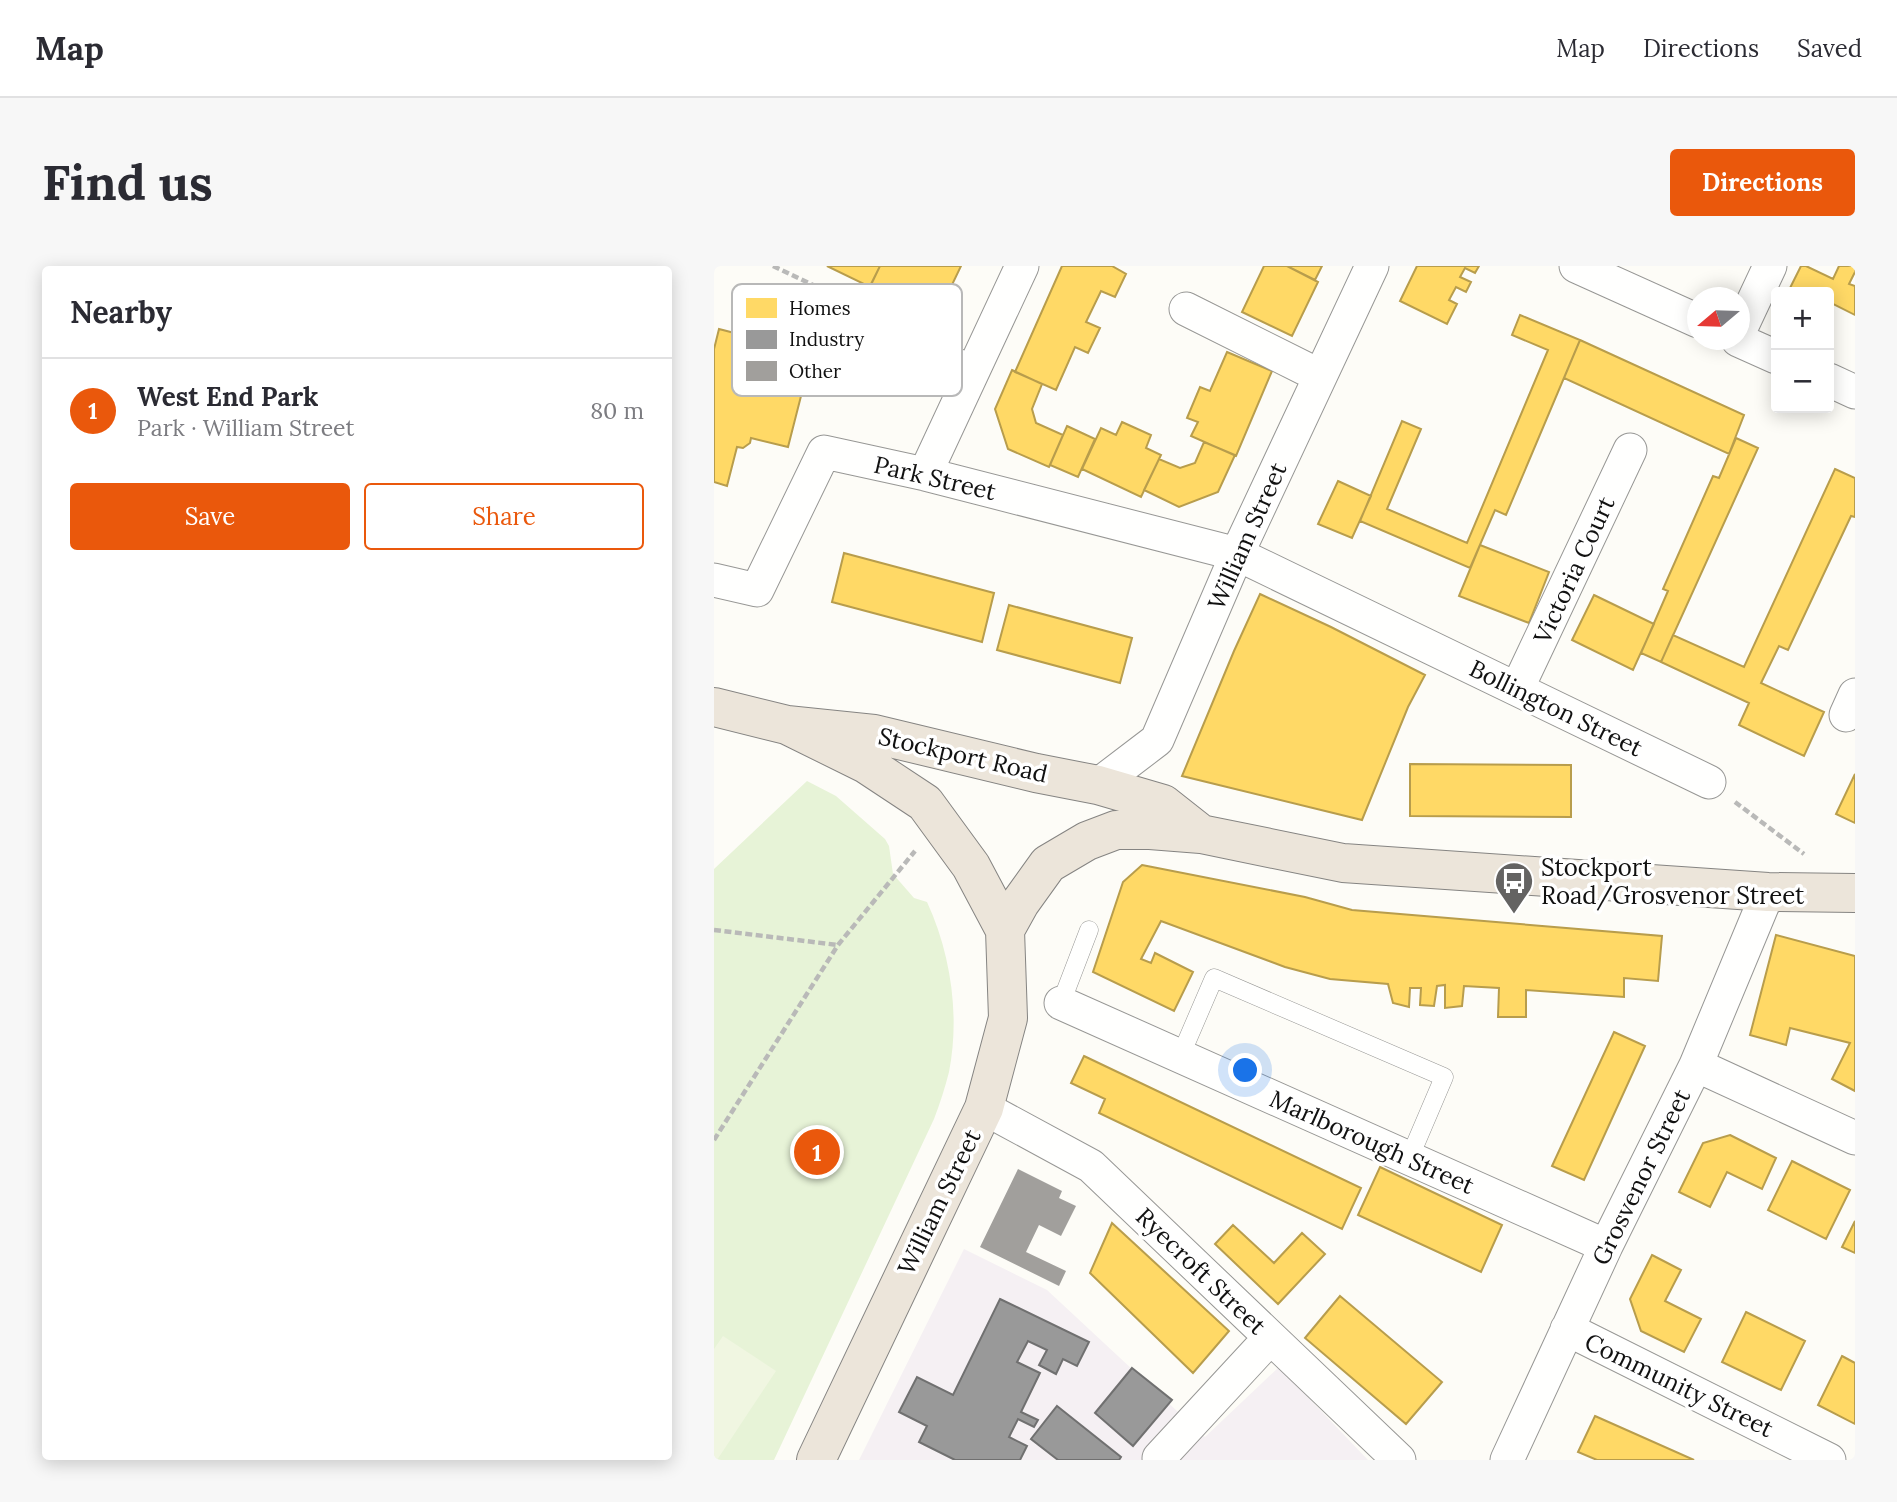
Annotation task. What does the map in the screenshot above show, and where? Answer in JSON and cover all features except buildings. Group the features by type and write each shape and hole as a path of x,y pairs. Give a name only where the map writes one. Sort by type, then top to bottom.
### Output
{"highway":[{"name":"Stockport Road","path":"714,707 787,725 874,734 1098,785 1163,804 1201,834"},
{"path":"787,725 866,764 925,803 971,866 1005,930"},
{"name":"Stockport Road","path":"1005,930 1020,903 1048,864 1087,841 1116,830 1201,834 1343,863 1769,892 1855,893"},
{"name":"William Street","path":"816,1460 984,1108 1008,1018 1005,930"}],"street":[{"path":"962,394 1022,266"},
{"name":"William Street","path":"1098,785 1157,740 1237,554 1372,266"},
{"path":"1576,266 1687,316"},
{"path":"1750,309 1770,266"},
{"path":"1186,309 1320,376"},
{"path":"1750,345 1771,354"},
{"path":"962,368 972,373"},
{"path":"1834,382 1855,391"},
{"path":"925,474 961,396"},
{"name":"Victoria Court","path":"1517,689 1630,450"},
{"name":"Park Street","path":"714,580 757,590 824,452 925,474 1237,554"},
{"name":"Bollington Street","path":"1237,554 1709,782"},
{"name":"Grosvenor Street","path":"1507,1460 1606,1246 1696,1065 1769,892"},
{"name":"Marlborough Street","path":"1061,1003 1606,1246"},
{"path":"1696,1065 1855,1138"},
{"name":"Ryecroft Street","path":"984,1108 1091,1166 1399,1460"},
{"name":"Community Street","path":"1567,1329 1829,1460"},
{"path":"1159,1458 1270,1338"}],"lane":[{"path":"1061,1003 1089,930"},
{"path":"1180,1057 1214,978 1444,1077 1409,1159"}],"path":[{"path":"773,266 811,284"},
{"path":"1709,782 1855,893"},
{"path":"714,1140 838,945 939,821"},
{"path":"714,930 838,945"}],"shaded area":[{"path":"964,1249 1047,1290 1205,1437 1279,1367 1368,1460 859,1460"}],"green space":[{"path":"807,781 836,796 885,839 889,846 893,874 914,898 927,902 942,943 951,986 954,1029 952,1051 934,1119 774,1460 714,1460 714,869"},
{"path":"723,1336 776,1371 717,1460 714,1460 714,1349"}],"place":[{"name":"Stockport Road/Grosvenor Street","path":"1514,915"},
{"name":"West End Park","path":"817,1152"}]}
